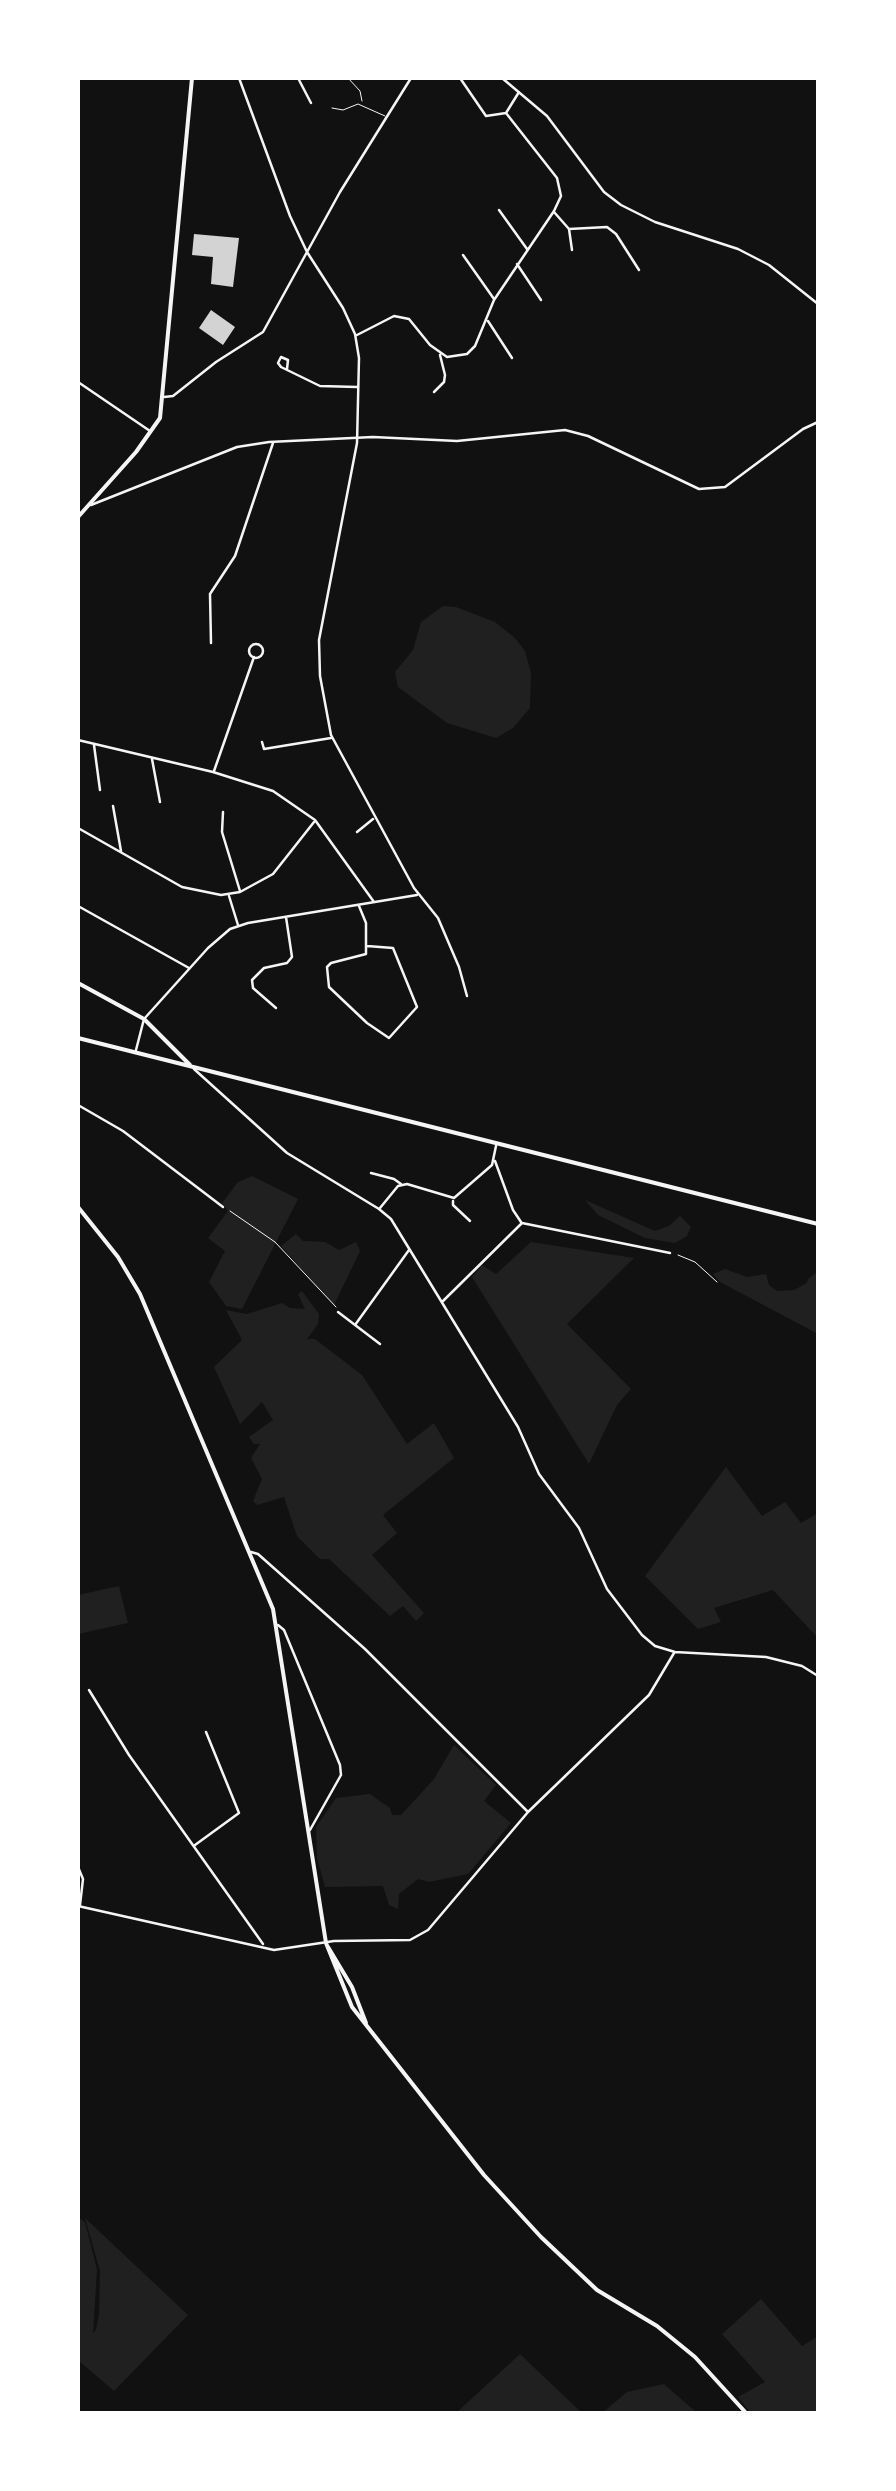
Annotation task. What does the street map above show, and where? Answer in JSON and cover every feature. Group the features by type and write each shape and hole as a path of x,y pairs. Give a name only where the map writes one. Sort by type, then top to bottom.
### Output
{"main road":[{"path":"78,517 136,452 160,418 192,78"},
{"path":"78,983 144,1019 190,1064"},
{"path":"78,1038 818,1224"},
{"path":"78,1207 118,1257 140,1294 276,1622 326,1943 352,2007 484,2175 541,2237 597,2290 657,2326 694,2356 747,2414"},
{"path":"337,1968 370,2032"},
{"path":"352,2007 358,2004"}],"street":[{"path":"239,78 290,216 355,334 358,437 318,640 320,676 332,738 419,895 438,918 458,963 467,996"},
{"path":"298,78 312,104"},
{"path":"164,397 173,396 263,332 385,116 411,78"},
{"path":"460,78 486,116 506,113 519,92"},
{"path":"502,78 547,116 604,192 655,222 738,249 768,265 818,304"},
{"path":"355,334 394,316 409,319 440,353 454,358 475,346 494,300 561,196 557,178 506,113"},
{"path":"498,210 526,250"},
{"path":"554,211 569,229 572,250"},
{"path":"569,229 607,227 616,234 638,270"},
{"path":"464,256 494,300"},
{"path":"516,264 541,300"},
{"path":"487,320 512,358"},
{"path":"434,392 445,376 440,353"},
{"path":"287,369 320,386 359,386"},
{"path":"78,382 152,432"},
{"path":"86,508 236,447 358,437 457,441 566,430 588,436 699,489 724,487 818,422"},
{"path":"211,643 210,594 235,556 273,442"},
{"path":"213,772 254,657"},
{"path":"262,742 264,749 332,738"},
{"path":"78,740 213,772 273,791 315,820 374,902"},
{"path":"94,744 100,790"},
{"path":"152,758 160,802"},
{"path":"112,806 121,853"},
{"path":"223,812 222,832 240,892"},
{"path":"357,832 375,818"},
{"path":"78,828 190,890 228,895 273,874 315,820"},
{"path":"228,895 238,925"},
{"path":"136,1052 144,1019 219,937 238,925 419,895"},
{"path":"359,904 366,923 366,954 326,967 329,987 389,1038 417,1007 393,948 367,946"},
{"path":"78,906 189,968"},
{"path":"276,1008 253,988 252,980 264,968 287,963 292,957 286,916"},
{"path":"190,1064 287,1153 379,1209 390,1220 518,1427 539,1474 579,1528 607,1589 642,1635 655,1646 674,1652 766,1657 802,1666 818,1676"},
{"path":"78,1105 123,1131 223,1207"},
{"path":"497,1142 495,1160 522,1224"},
{"path":"470,1221 453,1205 454,1198 495,1160"},
{"path":"371,1172 394,1178 402,1185 454,1198"},
{"path":"379,1209 402,1185"},
{"path":"442,1302 522,1224 544,1225 670,1253"},
{"path":"355,1325 410,1249"},
{"path":"338,1312 380,1344"},
{"path":"249,1552 258,1554 352,1637 435,1715 528,1812"},
{"path":"276,1622 284,1630 340,1765 340,1775 309,1831"},
{"path":"280,1644 290,1644"},
{"path":"78,1867 83,1879 78,1907 274,1950 326,1943 410,1940 428,1930 528,1812 649,1695 674,1652"},
{"path":"282,1653 295,1656"},
{"path":"88,1690 129,1755 264,1946"},
{"path":"195,1846 239,1814 206,1732"},
{"path":"306,1818 316,1820"}],"lane":[{"path":"348,78 360,91 362,104"},
{"path":"332,108 343,110 362,104 385,116"}],"path":[{"path":"223,1207 275,1242 338,1312"},
{"path":"670,1253 685,1256 717,1282"}],"shaded area":[{"path":"443,606 495,622 525,651 531,673 530,708 513,728 496,738 447,723 398,687 395,672 413,650 421,622"},
{"path":"252,1176 298,1199 242,1309 226,1306 209,1282 225,1251 208,1238 228,1211 222,1203 238,1182"},
{"path":"585,1200 655,1231 680,1216 691,1227 687,1236 675,1243 645,1238 598,1215"},
{"path":"296,1234 303,1241 325,1242 339,1250 356,1242 360,1251 334,1305 281,1246"},
{"path":"531,1242 634,1258 567,1324 631,1389 617,1405 589,1464 472,1277 482,1265 496,1274"},
{"path":"725,1269 747,1277 766,1274 769,1285 777,1291 794,1290 818,1271 818,1334 720,1282 713,1274"},
{"path":"302,1291 319,1314 318,1324 307,1339 315,1339 362,1375 407,1444 434,1423 454,1458 383,1515 397,1533 372,1555 424,1613 416,1621 403,1606 390,1616 329,1559 320,1559 297,1536 284,1497 257,1505 253,1501 262,1479 251,1458 260,1444 254,1444 249,1437 273,1420 262,1402 240,1424 214,1367 242,1340 226,1310 247,1314 282,1303 305,1309 298,1294"},
{"path":"726,1467 762,1516 785,1502 801,1523 818,1513 818,1638 773,1590 714,1608 721,1622 698,1629 645,1576"},
{"path":"119,1586 128,1623 78,1634 78,1595"},
{"path":"454,1745 496,1785 484,1801 511,1823 468,1874 429,1882 418,1879 399,1894 398,1909 389,1905 383,1886 325,1887 317,1858 316,1827 336,1798 370,1794 390,1808 392,1815 401,1815 434,1779"},
{"path":"78,2217 85,2222 97,2270 93,2333 99,2314 100,2271 85,2218 188,2315 114,2391 78,2360"},
{"path":"761,2299 802,2346 818,2336 818,2413 751,2413 738,2397 765,2382 722,2334"},
{"path":"520,2354 582,2413 456,2413"},
{"path":"664,2384 697,2413 602,2413 627,2392"}],"building":[{"path":"194,234 239,238 233,287 211,284 213,257 192,255"},
{"path":"211,310 235,327 223,345 199,328"}]}
